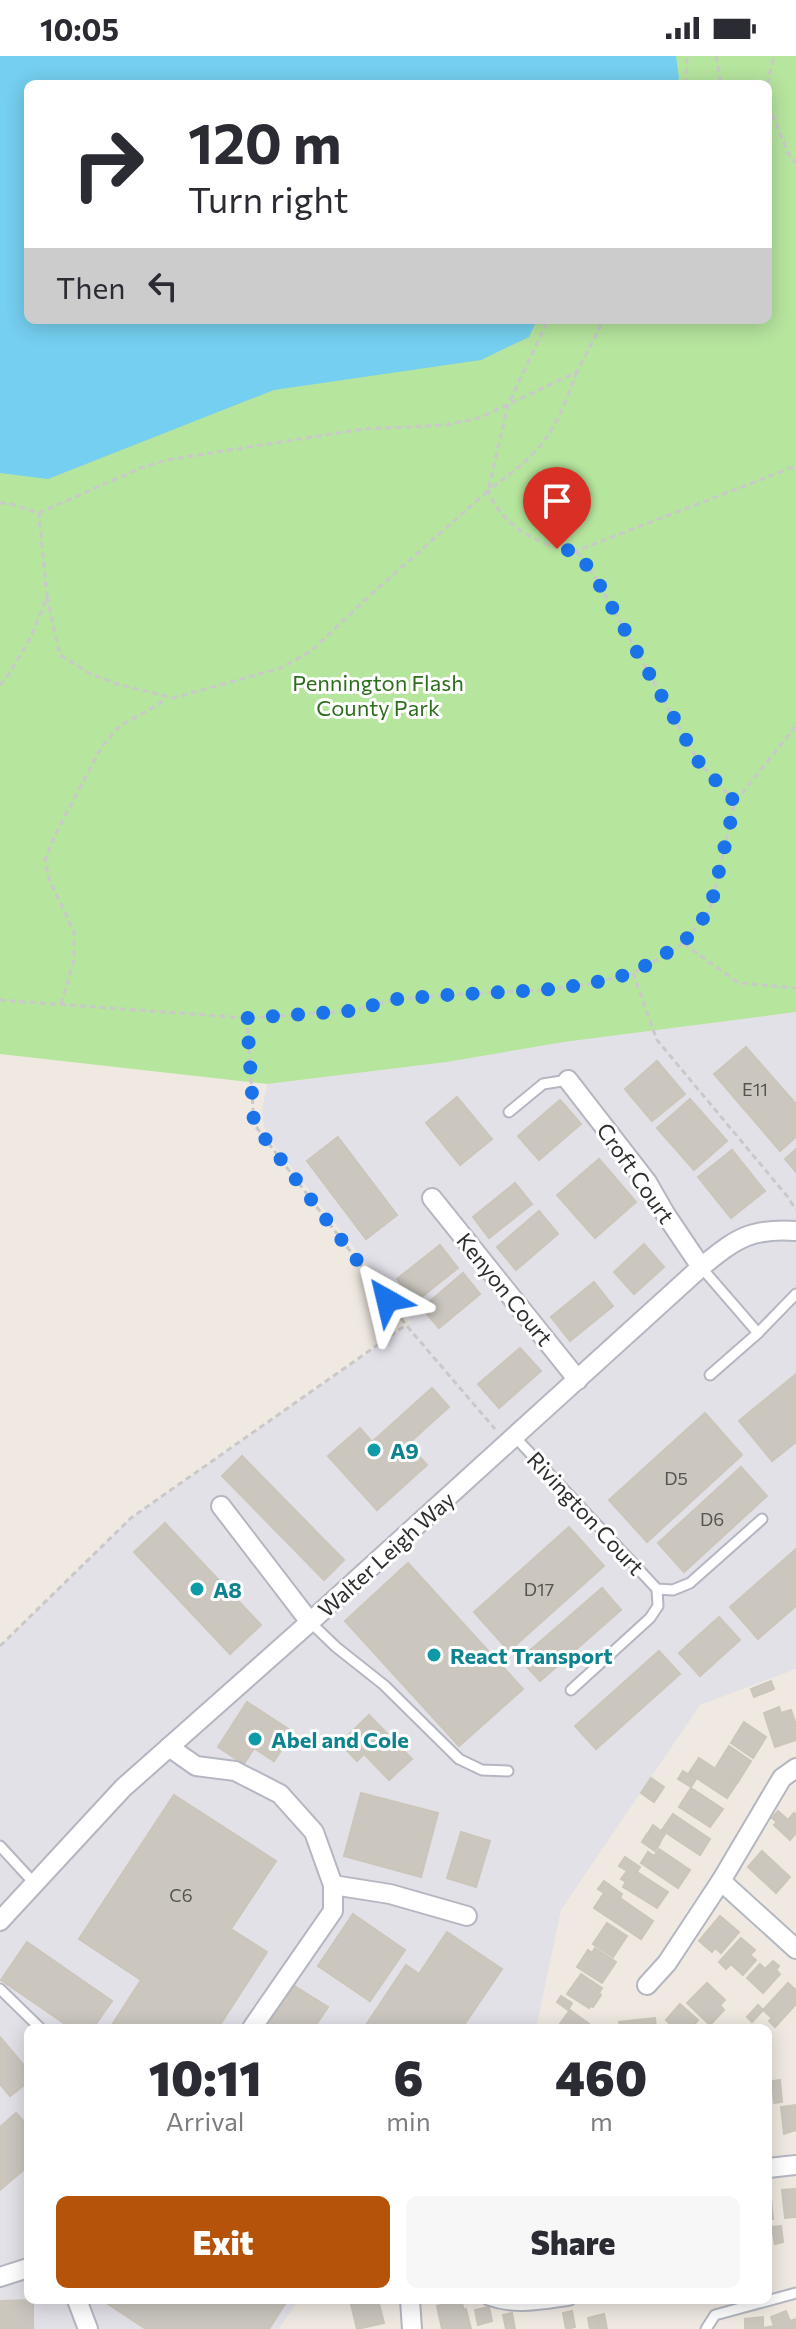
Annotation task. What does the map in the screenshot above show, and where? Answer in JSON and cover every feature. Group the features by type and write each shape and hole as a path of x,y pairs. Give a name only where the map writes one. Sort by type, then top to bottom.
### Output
{"street":[{"name":"Croft Court","path":"568,1080 647,1182 701,1267"},
{"name":"Kenyon Court","path":"432,1198 578,1380"},
{"name":"Walter Leigh Way","path":"0,1921 123,1788 512,1441 701,1267 732,1242 756,1232 796,1231"},
{"path":"221,1506 310,1622"},
{"path":"169,1747 196,1766 235,1771 280,1794 314,1832 333,1885 333,1911 255,2024"},
{"path":"647,1985 667,1963 721,1881 782,1778 796,1768"},
{"path":"721,1881 796,1949"},
{"path":"333,1885 390,1894 467,1916"},
{"path":"772,2168 796,2165"},
{"path":"0,2277 24,2269"},
{"path":"79,2304 88,2329"},
{"path":"410,2304 412,2329"}],"lane":[{"path":"509,1112 543,1084 568,1080"},
{"path":"701,1267 758,1333"},
{"path":"710,1375 796,1294"},
{"name":"Rivington Court","path":"512,1441 657,1589 658,1606 650,1618 571,1690"},
{"name":"Rivington Court","path":"657,1589 673,1590 690,1583 762,1519"},
{"path":"310,1622 384,1685 459,1759 482,1770 508,1771"},
{"path":"0,1846 35,1884"},
{"path":"0,1989 36,2024"},
{"path":"772,2300 796,2293"},
{"path":"499,2304 539,2304"},
{"path":"706,2329 715,2315 756,2304"}],"path":[{"path":"686,80 687,56"},
{"path":"716,56 720,80"},
{"path":"768,80 774,56"},
{"path":"772,115 788,153 796,163"},
{"path":"546,324 508,405 488,491 492,502 515,527 534,539 557,549 576,551 796,466"},
{"path":"39,513 47,597 60,655 89,673 117,684 173,698 281,668 311,651 488,491 522,465 544,440 562,410 602,324"},
{"path":"0,503 39,513 143,467 167,460 363,429 445,425 479,418 577,372"},
{"path":"576,551 594,575 698,761 735,802"},
{"path":"0,685 30,639 47,597"},
{"path":"61,1004 74,960 74,932 49,879 45,859 102,746 120,726 161,703 162,697"},
{"path":"0,1000 247,1018 350,1011 409,998 558,988 633,973 683,943 710,910 735,802 796,726"},
{"path":"683,943 739,983 796,988"},
{"path":"633,973 657,1040 796,1210"},
{"path":"247,1018 254,1124 406,1325 512,1441"},
{"path":"0,1646 131,1518 406,1325"}],"shaded area":[{"path":"796,1012 796,1669 700,1705 561,1910 537,2024 24,2024 24,2304 295,2304 279,2329 0,2329 0,1646 131,1518 412,1322 270,1140 262,1111 267,1084 447,1062 564,1042"}],"green space":[{"name":"Pennington Flash County Park","path":"0,56 796,56 796,1012 564,1042 447,1062 267,1084 0,1054"}],"water":[{"path":"0,56 676,56 678,80 24,80 24,324 535,324 529,337 481,360 274,390 48,479 0,473"}],"building":[{"path":"746,1047 796,1104 796,1137 780,1151 714,1074"},
{"path":"657,1061 685,1094 652,1121 625,1089"},
{"path":"457,1097 492,1139 460,1165 426,1123"},
{"path":"690,1099 727,1141 694,1170 657,1128"},
{"path":"560,1100 581,1124 539,1160 518,1136"},
{"path":"338,1137 397,1215 366,1239 307,1161"},
{"path":"796,1149 796,1172 785,1159"},
{"path":"732,1150 765,1191 731,1218 698,1177"},
{"path":"599,1159 636,1202 595,1238 557,1195"},
{"path":"515,1183 532,1204 489,1238 473,1217"},
{"path":"539,1211 558,1234 516,1270 497,1247"},
{"path":"644,1244 664,1267 634,1294 614,1272"},
{"path":"440,1245 458,1268 415,1302 397,1279"},
{"path":"463,1273 480,1294 439,1328 422,1308"},
{"path":"594,1282 613,1306 570,1341 551,1317"},
{"path":"520,1348 541,1371 499,1408 478,1384"},
{"path":"796,1374 796,1442 772,1461 739,1421"},
{"name":"A9","path":"432,1388 449,1407 408,1444 427,1465 377,1510 328,1456 360,1428 372,1442"},
{"path":"705,1413 742,1455 647,1542 609,1500"},
{"name":"A8","path":"242,1456 344,1560 324,1580 222,1476"},
{"path":"741,1467 767,1496 684,1572 658,1543"},
{"name":"A8","path":"165,1523 261,1625 230,1654 134,1552"},
{"path":"569,1527 604,1566 509,1651 474,1612"},
{"path":"796,1549 796,1606 758,1639 730,1607"},
{"name":"React Transport","path":"408,1563 523,1689 459,1746 345,1621"},
{"path":"602,1588 621,1610 540,1681 520,1659"},
{"path":"719,1617 740,1640 700,1676 679,1653"},
{"path":"659,1651 680,1674 596,1749 575,1726"},
{"path":"771,1681 774,1689 754,1697 751,1689"},
{"name":"Abel and Cole","path":"247,1702 293,1732 274,1761 254,1748 244,1764 218,1747"},
{"path":"779,1707 781,1713 791,1710 796,1725 796,1740 775,1747 764,1713"},
{"path":"369,1715 412,1759 389,1780 364,1754 357,1761 340,1743"},
{"path":"744,1722 766,1737 753,1758 731,1743"},
{"path":"729,1746 751,1761 738,1782 716,1767"},
{"path":"699,1758 737,1783 727,1798 689,1773"},
{"path":"683,1771 696,1779 691,1787 678,1779"},
{"path":"651,1778 664,1787 654,1802 641,1793"},
{"path":"691,1788 723,1809 710,1827 679,1807"},
{"path":"361,1793 438,1813 421,1877 344,1856"},
{"path":"174,1795 276,1861 231,1929 267,1952 221,2024 113,2024 141,1980 79,1939"},
{"path":"778,1811 788,1820 796,1814 796,1833 790,1840 774,1825 777,1822 772,1818"},
{"path":"673,1814 710,1839 700,1855 662,1830"},
{"path":"653,1825 665,1834 660,1842 648,1833"},
{"path":"461,1832 490,1841 476,1887 447,1878"},
{"path":"647,1834 660,1843 655,1851 642,1842"},
{"path":"659,1849 690,1870 678,1888 641,1863 648,1852 654,1856"},
{"path":"762,1851 790,1877 776,1893 748,1867"},
{"path":"625,1857 640,1867 637,1872 668,1892 657,1908 623,1887 626,1882 621,1879 627,1871 619,1866"},
{"path":"604,1881 622,1894 620,1898 653,1921 641,1939 594,1908 604,1893 598,1889"},
{"path":"353,1914 405,1950 370,2001 318,1966"},
{"path":"720,1916 739,1932 721,1953 715,1948 712,1952 699,1941"},
{"path":"607,1923 627,1936 613,1957 593,1944"},
{"path":"447,1932 502,1969 465,2024 367,2024 406,1965 419,1974"},
{"path":"741,1938 755,1950 750,1955 756,1960 743,1975 731,1964 726,1969 719,1962"},
{"path":"27,1942 112,2001 96,2024 65,2024 1,1980"},
{"path":"595,1948 616,1962 602,1983 577,1967 588,1950 592,1953"},
{"path":"773,1961 779,1966 776,1970 780,1974 763,1993 747,1978 760,1964 765,1969"},
{"path":"581,1974 602,1988 593,2007 589,2008 567,1994"},
{"path":"707,1983 725,2000 720,2005 724,2010 711,2024 687,2003"},
{"path":"788,1983 796,1990 796,2004 775,2027 769,2021 772,2018 763,2010"},
{"path":"293,1985 328,2007 317,2024 267,2024"},
{"path":"561,1996 572,2003 568,2010 557,2002"},
{"path":"680,2004 698,2020 694,2024 670,2024 666,2020"},
{"path":"758,2005 763,2010 752,2022 747,2017"},
{"path":"570,2010 589,2024 560,2024"},
{"path":"655,2018 656,2024 619,2024"},
{"path":"0,2037 24,2065 24,2085 10,2096 0,2084"},
{"path":"780,2080 782,2102 774,2103 772,2081"},
{"path":"796,2105 796,2130 784,2134 781,2107"},
{"path":"16,2113 24,2122 24,2169 0,2190 0,2127"},
{"path":"796,2189 796,2217 785,2218 782,2190"},
{"path":"781,2226 783,2242 775,2244 772,2227"},
{"path":"24,2300 24,2304 33,2304 33,2329 1,2329 1,2301"},
{"path":"108,2304 285,2304 269,2329 146,2329"},
{"path":"351,2304 379,2304 384,2323 357,2329"},
{"path":"462,2304 471,2329 442,2329 437,2306"},
{"path":"489,2307 492,2321 478,2325 475,2310"},
{"path":"572,2311 575,2327 566,2329 563,2313"},
{"path":"786,2311 790,2321 796,2319 796,2329 745,2329 745,2319 763,2317 763,2328 774,2326 771,2317"},
{"path":"512,2313 515,2329 506,2329 503,2315"},
{"path":"604,2314 607,2329 599,2329 596,2316"},
{"path":"596,2316 599,2329 590,2329 588,2318"}],"place":[{"name":"A9","path":"374,1450"},
{"name":"A8","path":"197,1589"},
{"name":"React Transport","path":"434,1655"},
{"name":"Abel and Cole","path":"255,1739"}],"route":[{"path":"387,1300 254,1124 247,1018 350,1011 397,999 543,990 589,984 633,973 683,943 710,910 735,802 698,761 594,575 576,551 557,549"}]}
